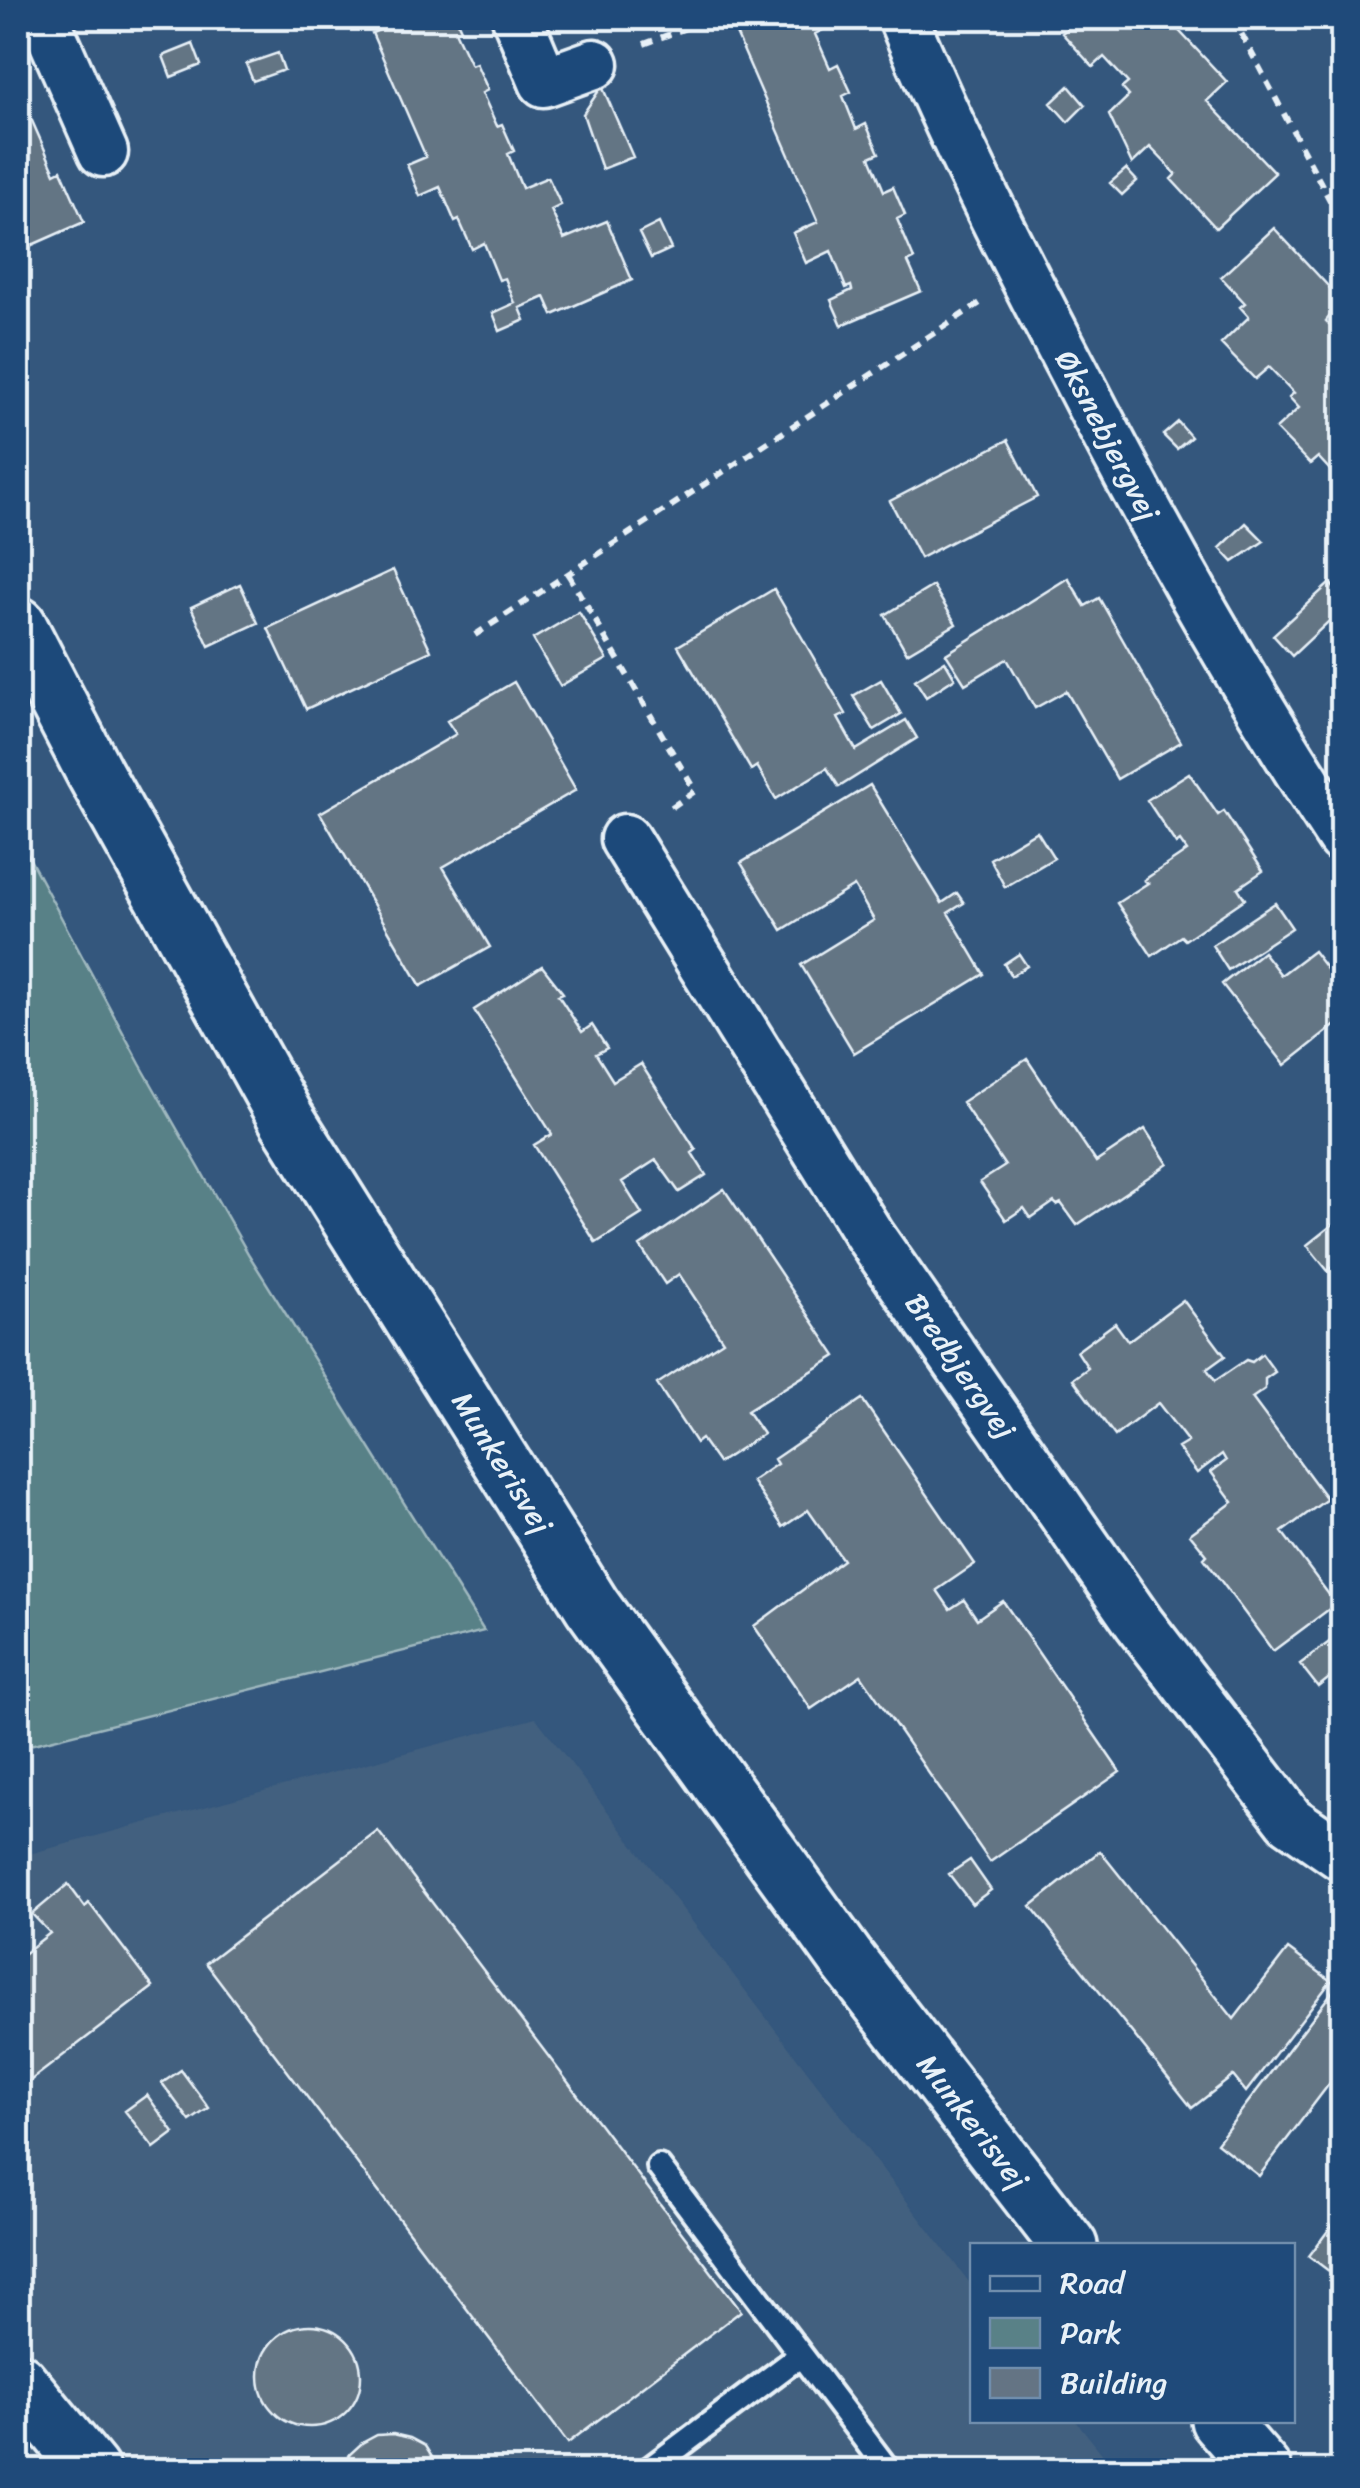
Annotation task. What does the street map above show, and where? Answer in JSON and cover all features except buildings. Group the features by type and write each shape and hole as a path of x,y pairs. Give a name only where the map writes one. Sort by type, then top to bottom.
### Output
{"main road":[{"name":"Munkerisvej","path":"18,625 94,772 286,1118 592,1606 846,1958 1067,2243"},
{"path":"18,2381 91,2470"},
{"path":"1222,2423 1263,2470"}],"street":[{"path":"44,18 103,152"},
{"path":"517,18 544,82 594,64"},
{"name":"Øksnebjergvej","path":"903,18 1023,275 1124,469 1213,631 1342,838"},
{"name":"Bredbjergvej","path":"625,839 870,1236 1139,1623 1290,1820 1342,1856"}],"lane":[{"path":"660,2167 888,2470"},
{"path":"648,2470 801,2356"}],"path":[{"path":"594,64 712,18"},
{"path":"1233,18 1342,224"},
{"path":"475,635 1023,275"},
{"path":"568,574 695,792 625,839"}],"shaded area":[{"path":"536,1718 970,2283 970,2423 1078,2423 1115,2470 18,2470 18,1857"}],"green space":[{"path":"18,837 140,1064 249,1255 484,1631 18,1748"}]}
